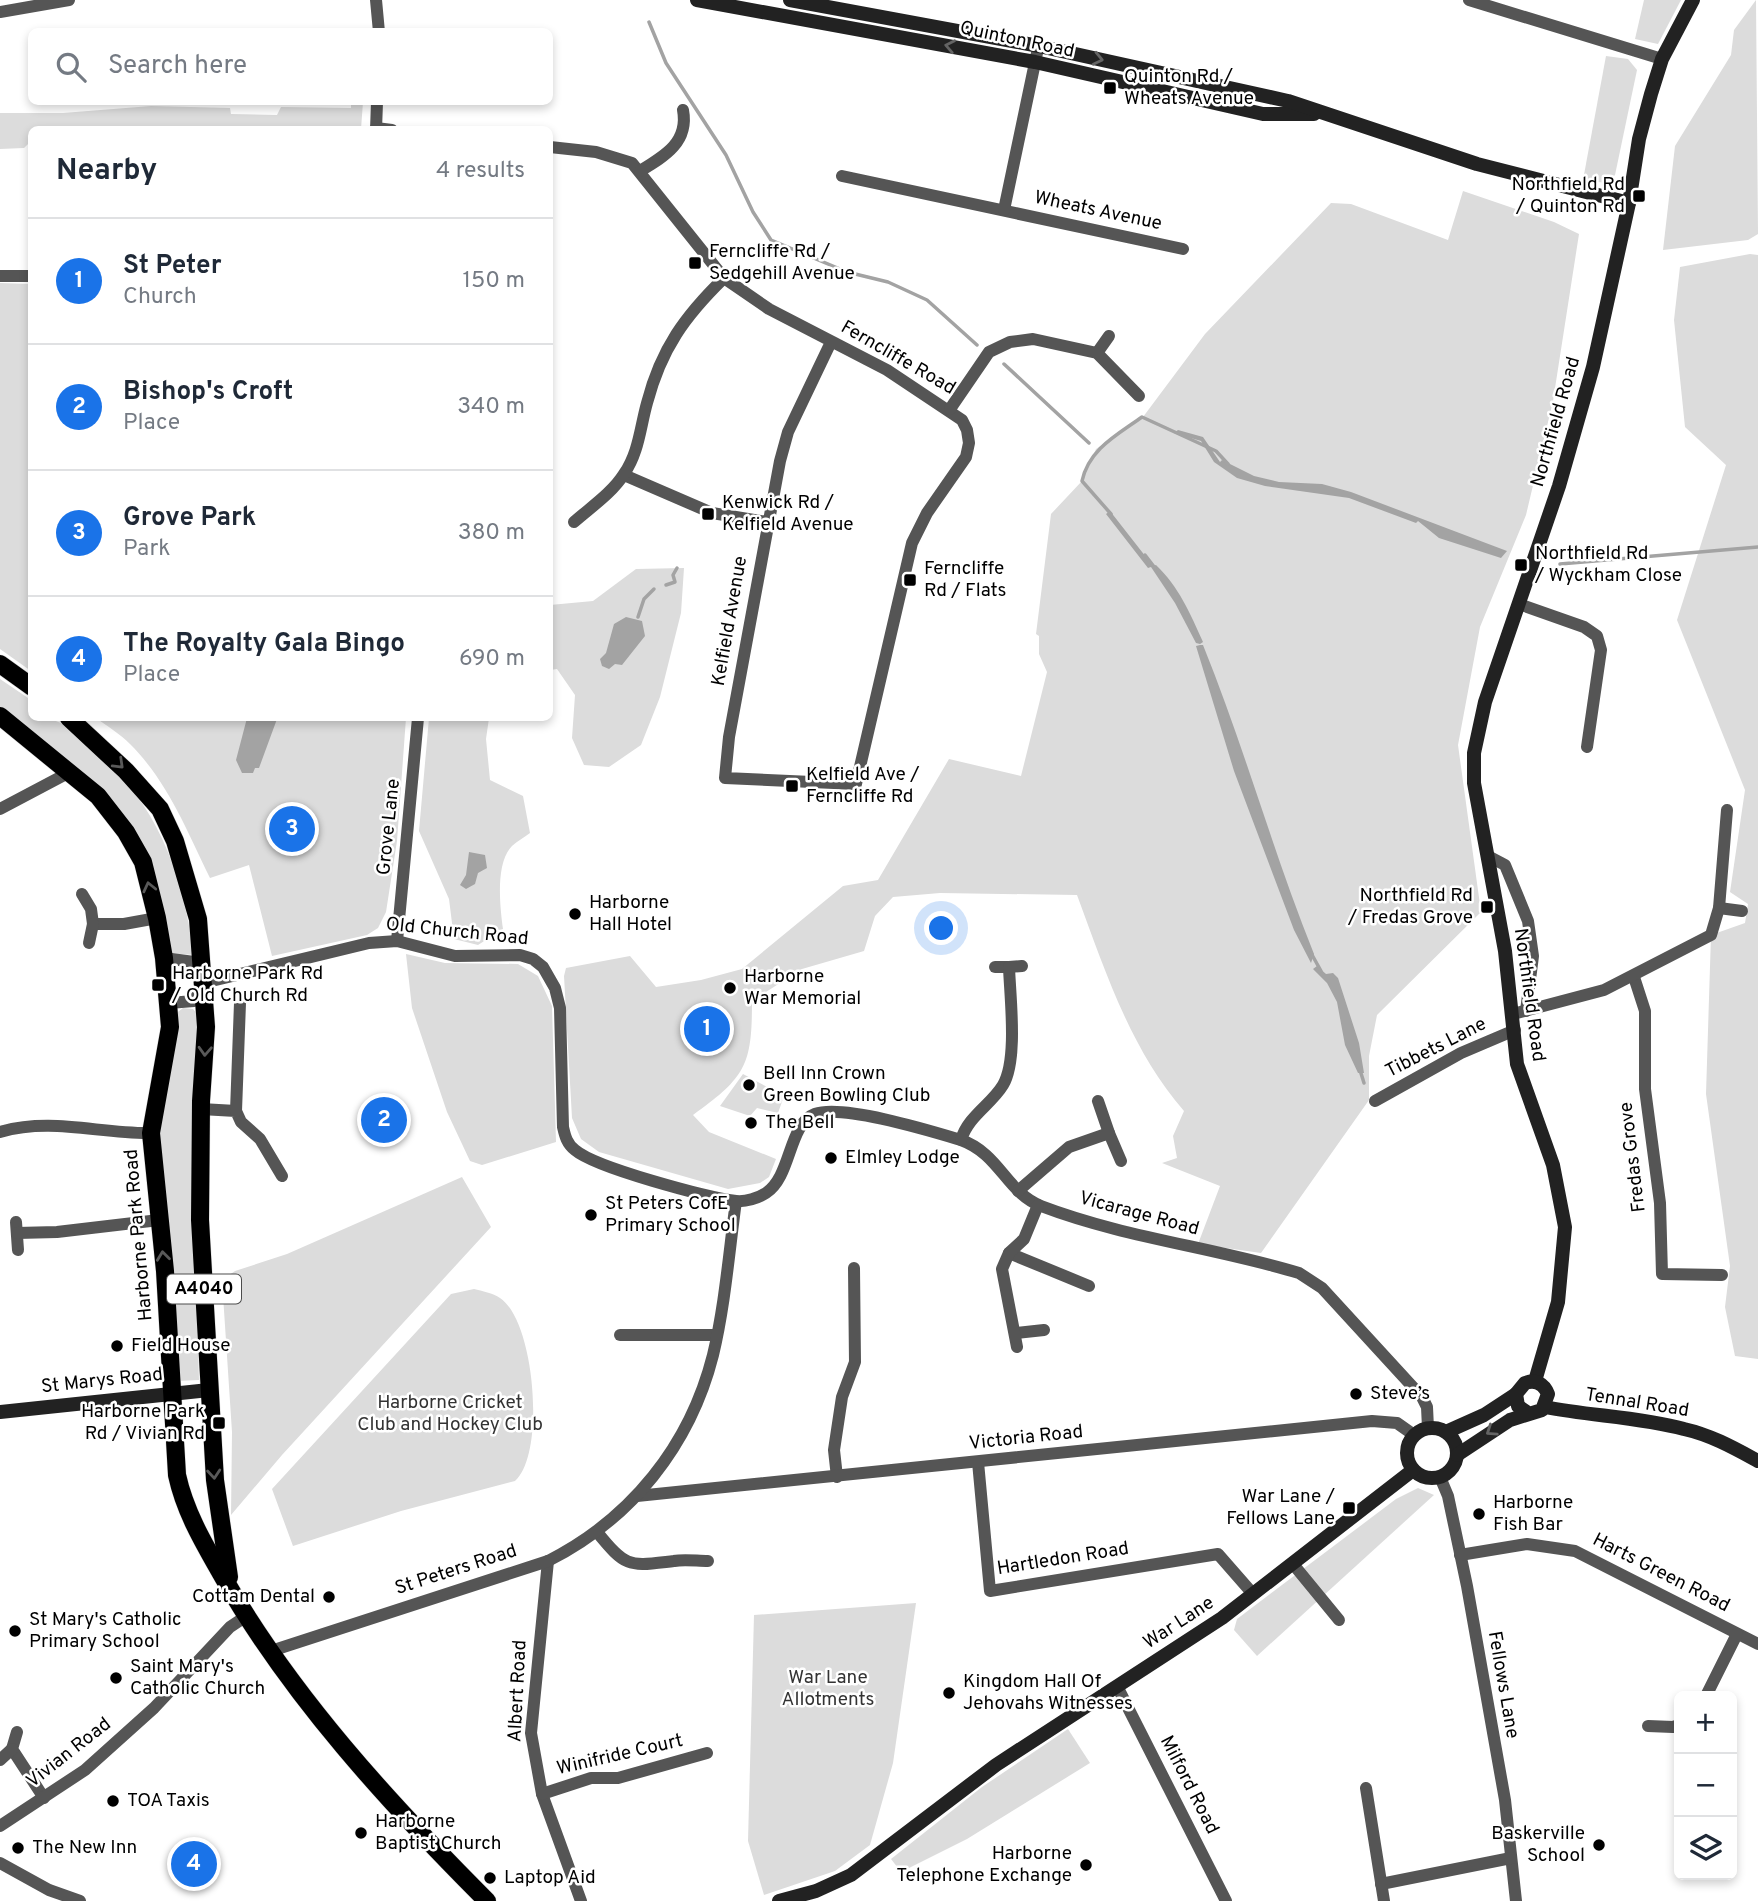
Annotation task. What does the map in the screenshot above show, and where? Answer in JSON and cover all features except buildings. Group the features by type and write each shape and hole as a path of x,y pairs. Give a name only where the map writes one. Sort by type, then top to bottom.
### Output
{"main road":[{"path":"0,664 28,684"},
{"name":"Harborne Park Road","path":"0,716 26,723 70,772 98,796 126,832 143,862 157,918 164,958 170,1027 151,1133 173,1393 177,1475 182,1499 245,1617 341,1742 411,1824 487,1901"},
{"name":"Harborne Park Road","path":"72,721 126,771 160,809 175,841 198,919 206,1027 201,1109 200,1220 215,1480 232,1593"}],"street":[{"path":"0,12 69,0"},
{"path":"376,0 380,28"},
{"name":"Quinton Road","path":"697,0 1035,62 1263,114 1329,114"},
{"name":"Quinton Road","path":"790,0 1039,46 1288,101 1477,164 1629,204"},
{"path":"1469,0 1662,59"},
{"name":"Northfield Road","path":"1519,1013 1474,783 1474,753 1485,702 1559,486 1593,367 1629,204 1639,139 1662,59 1693,0"},
{"name":"Wheats Avenue","path":"1004,210 1039,46"},
{"path":"376,126 377,105"},
{"path":"640,171 673,149 688,118"},
{"name":"Ferncliffe Road","path":"553,147 596,152 632,163 724,278 769,309 887,370 950,409 967,429 969,443 966,457 926,513 912,543 872,709 860,775"},
{"name":"Wheats Avenue","path":"842,176 1183,249"},
{"path":"0,276 28,276"},
{"path":"574,522 624,475 637,451 647,402 663,357 687,316 724,278"},
{"path":"1097,353 1109,337"},
{"path":"950,409 989,352 1010,342 1033,339 1097,353 1139,396"},
{"name":"Kelfield Avenue","path":"831,342 788,432 767,522 729,737 725,778 856,784 860,775"},
{"path":"624,475 712,513 767,522"},
{"path":"1519,604 1584,627 1597,636 1601,650 1587,747"},
{"name":"Grove Lane","path":"397,941 418,721"},
{"path":"0,809 70,772"},
{"path":"1519,1013 1595,993 1634,977 1711,935 1719,908 1727,810"},
{"name":"Northfield Road","path":"1488,856 1505,865 1528,921 1533,956 1515,1030 1517,1064 1553,1165 1565,1227 1558,1302 1535,1381"},
{"path":"82,894 91,909 93,924 89,943"},
{"path":"1719,908 1742,911"},
{"path":"93,924 124,924 157,918"},
{"name":"Old Church Road","path":"169,1003 194,1001 203,983 369,943 397,941 455,956 520,955 543,967 555,988 560,1008 563,1127 567,1142 582,1155 611,1168 736,1201"},
{"path":"164,958 194,962 203,983"},
{"path":"961,1140 964,1129 998,1092 1010,1071 1016,967 995,967"},
{"name":"Fredas Grove","path":"1634,977 1645,1011 1645,1101 1660,1203 1662,1274 1722,1275"},
{"path":"240,1003 236,1111 241,1122 260,1139 282,1176"},
{"name":"Tibbets Lane","path":"1375,1101 1461,1054 1515,1030"},
{"path":"1098,1101 1121,1161"},
{"path":"201,1109 236,1111"},
{"name":"Vicarage Road","path":"736,1201 755,1198 776,1184 798,1133 805,1121 815,1114 846,1112 961,1140 977,1146 993,1159 1018,1191 1038,1205 1112,1230 1299,1273 1322,1288 1422,1397 1427,1407 1428,1428"},
{"path":"0,1132 22,1126 63,1124 151,1133"},
{"path":"1018,1191 1069,1147 1109,1133"},
{"name":"St Peters Road","path":"271,1651 548,1561 597,1532 637,1496 664,1464 695,1406 708,1373 717,1335 736,1201"},
{"path":"1017,1347 1002,1269 1009,1253 1024,1239 1038,1205"},
{"path":"18,1250 16,1227 57,1232 159,1220"},
{"path":"1009,1253 1089,1286"},
{"path":"837,1477 834,1450 842,1397 855,1362 859,1294 854,1268"},
{"path":"1016,1333 1044,1330"},
{"path":"620,1335 717,1335"},
{"path":"1446,1432 1484,1415 1516,1394 1525,1383 1535,1381 1545,1388 1548,1394 1545,1407 1538,1413 1528,1413 1496,1428 1457,1455"},
{"name":"St Marys Road","path":"0,1412 209,1390"},
{"path":"1516,1394 1518,1406 1528,1413"},
{"name":"Tennal Road","path":"1545,1407 1594,1417 1683,1428 1720,1440 1758,1461"},
{"name":"Victoria Road","path":"637,1496 1386,1420 1397,1423 1414,1435"},
{"path":"1428,1428 1446,1432 1455,1442 1457,1455 1452,1469 1440,1477 1425,1478 1413,1470 1407,1456 1414,1435 1428,1428"},
{"name":"Hartledon Road","path":"978,1462 990,1591 1218,1554 1253,1594"},
{"name":"War Lane","path":"779,1901 816,1891 851,1875 996,1765 1222,1618 1413,1470"},
{"name":"Fellows Lane","path":"1440,1477 1460,1555 1505,1800 1516,1901"},
{"path":"597,1532 613,1552 634,1564 648,1566 676,1560 708,1562"},
{"name":"Harts Green Road","path":"1460,1555 1527,1544 1575,1551 1758,1644"},
{"name":"Albert Road","path":"548,1561 531,1732 542,1794 581,1901"},
{"path":"1293,1564 1339,1620"},
{"name":"Vivian Road","path":"0,1826 85,1770 119,1741 230,1627 245,1617"},
{"path":"1708,1691 1737,1634"},
{"name":"Milford Road","path":"1117,1686 1226,1901"},
{"path":"1648,1726 1674,1725"},
{"path":"0,1760 12,1749 17,1732"},
{"path":"12,1749 44,1798"},
{"name":"Winifride Court","path":"542,1794 591,1778 618,1778 707,1753"},
{"path":"1366,1788 1384,1901"},
{"path":"1381,1884 1511,1858"},
{"path":"0,1863 49,1890 80,1901"}],"green space":[{"path":"1644,0 1681,0 1658,44 1635,39"},
{"path":"1756,0 1758,234 1748,240 1663,250 1675,146 1731,55 1734,30"},
{"path":"1606,56 1628,59 1637,70 1615,175 1606,183 1583,180"},
{"path":"351,105 363,105 361,126 28,126 28,144 24,148 0,149 0,113 63,113 151,106 230,108 231,114 277,115 281,107 351,108"},
{"path":"1463,191 1554,222 1579,234 1553,401 1526,515 1480,627 1458,745 1481,912 1377,1015 1369,1056 1369,1100 1261,1253 1198,1244 1220,1186 1162,1163 1177,1158 1173,1136 1184,1111 1148,1062 1134,1035 1109,980 1077,895 940,893 893,897 875,916 864,951 802,969 752,1001 750,1040 742,1068 725,1090 693,1115 709,1132 776,1159 769,1177 760,1183 728,1189 599,1152 581,1139 572,1118 564,976 566,968 630,956 656,987 701,980 742,969 843,886 878,880 949,759 1021,776 1047,672 1039,654 1039,636 1036,634 1051,514 1082,481 1096,449 1143,417 1205,334 1331,203 1351,204 1448,240"},
{"path":"1750,254 1758,255 1758,1359 1735,1356 1725,1307 1730,1266 1706,1094 1711,935 1745,923 1748,904 1730,892 1745,790 1677,620 1726,465 1685,427 1674,320 1680,267"},
{"path":"0,283 28,284 28,669 0,649"},
{"path":"684,568 681,613 660,697 641,745 609,767 584,765 572,738 575,695 557,669 553,670 553,605 593,601 636,569"},
{"path":"0,679 28,698 28,721 54,721 70,729 134,791 150,816 174,867 194,955 169,953 125,823 0,709"},
{"path":"100,721 406,721 397,841 386,912 378,928 367,935 272,956 249,865 210,878 166,791 143,759 118,733"},
{"path":"429,721 489,721 486,739 490,780 523,796 530,833 512,846 503,863 500,886 503,929 478,945 454,939 449,899 419,831"},
{"path":"406,954 445,963 518,964 538,976 552,1006 556,1142 482,1165 470,1161 447,1112 412,1008"},
{"path":"183,1008 193,1009 199,1016 192,1166 199,1380 177,1381 156,1138 174,1015"},
{"name":"Bell Inn Crown Green Bowling Club","path":"743,1074 784,1096 778,1113 757,1108 750,1116 720,1106"},
{"path":"462,1177 491,1227 282,1455 231,1515 232,1432 222,1280 235,1271 287,1254"},
{"name":"Harborne Cricket Club and Hockey Club","path":"474,1289 497,1296 512,1311 528,1359 532,1388 531,1444 525,1466 515,1481 401,1511 293,1546 272,1489 451,1294"},
{"path":"1418,1488 1434,1495 1257,1656 1234,1630 1237,1619 1396,1499"},
{"name":"War Lane Allotments","path":"916,1603 893,1763 870,1845 835,1871 764,1895 748,1841 754,1615"},
{"path":"1068,1729 1090,1763 967,1839 901,1872 891,1859 982,1787"}],"shaded area":[{"path":"1178,430 1203,437 1220,462 1222,460 1254,476 1279,482 1322,484 1351,492 1507,551 1501,558 1439,538 1418,521 1416,523 1349,498 1265,486 1237,478 1214,462 1201,441 1174,433"},
{"path":"1110,511 1153,566 1156,565 1178,591 1203,642 1196,643 1175,603 1151,567 1148,568 1106,514"},
{"path":"626,617 642,621 645,636 622,665 615,664 609,669 602,666 600,659 606,653 614,624"},
{"path":"1203,645 1314,954 1311,963 1294,930 1234,771 1196,646"},
{"path":"246,721 276,721 259,768 255,768 253,773 242,773 236,760"},
{"path":"469,852 485,855 487,868 478,873 475,884 466,889 460,885 466,875"},
{"path":"1317,966 1326,974 1333,973 1338,978 1359,1043 1364,1073 1358,1073 1345,1045 1337,1002 1327,983 1313,969"}],"waterway":[{"path":"649,22 666,63 726,155 753,212 771,240 847,272 888,282 927,300 977,345"},
{"path":"1004,364 1089,443"},
{"path":"1111,514 1082,481 1097,451 1142,417 1216,451 1228,464"},
{"path":"1560,564 1758,547"},
{"path":"1145,555 1155,568"},
{"path":"666,585 675,582 673,575 677,568"},
{"path":"638,617 644,599 654,589"},
{"path":"1311,953 1321,971"},
{"path":"1360,1070 1364,1083"}],"place":[{"name":"Quinton Rd / Wheats Avenue","path":"1110,88"},
{"name":"Northfield Rd / Quinton Rd","path":"1639,196"},
{"name":"Ferncliffe Rd / Sedgehill Avenue","path":"695,263"},
{"name":"Kenwick Rd / Kelfield Avenue","path":"708,514"},
{"name":"Northfield Rd / Wyckham Close","path":"1521,565"},
{"name":"Ferncliffe Rd / Flats","path":"910,580"},
{"name":"Kelfield Ave / Ferncliffe Rd","path":"792,786"},
{"name":"Grove Park","path":"292,829"},
{"name":"Northfield Rd / Fredas Grove","path":"1487,907"},
{"name":"Harborne Hall Hotel","path":"575,914"},
{"name":"Harborne Park Rd / Old Church Rd","path":"158,985"},
{"name":"Harborne War Memorial","path":"730,988"},
{"name":"St Peter","path":"707,1029"},
{"name":"Bell Inn Crown Green Bowling Club","path":"749,1085"},
{"name":"Bishop's Croft","path":"384,1120"},
{"name":"The Bell","path":"751,1123"},
{"name":"Elmley Lodge","path":"831,1158"},
{"name":"St Peters CofE Primary School","path":"591,1215"},
{"name":"Field House","path":"117,1346"},
{"name":"Steve’s","path":"1356,1394"},
{"name":"Harborne Park Rd / Vivian Rd","path":"219,1423"},
{"name":"War Lane / Fellows Lane","path":"1349,1508"},
{"name":"Harborne Fish Bar","path":"1479,1514"},
{"name":"Cottam Dental","path":"329,1597"},
{"name":"St Mary's Catholic Primary School","path":"15,1631"},
{"name":"Saint Mary's Catholic Church","path":"116,1678"},
{"name":"Kingdom Hall Of Jehovahs Witnesses","path":"949,1693"},
{"name":"TOA Taxis","path":"113,1801"},
{"name":"Harborne Baptist Church","path":"361,1833"},
{"name":"Baskerville School","path":"1599,1845"},
{"name":"The New Inn","path":"18,1848"},
{"name":"The Royalty Gala Bingo","path":"194,1864"},
{"name":"Harborne Telephone Exchange","path":"1086,1865"},
{"name":"Laptop Aid","path":"490,1878"}]}
